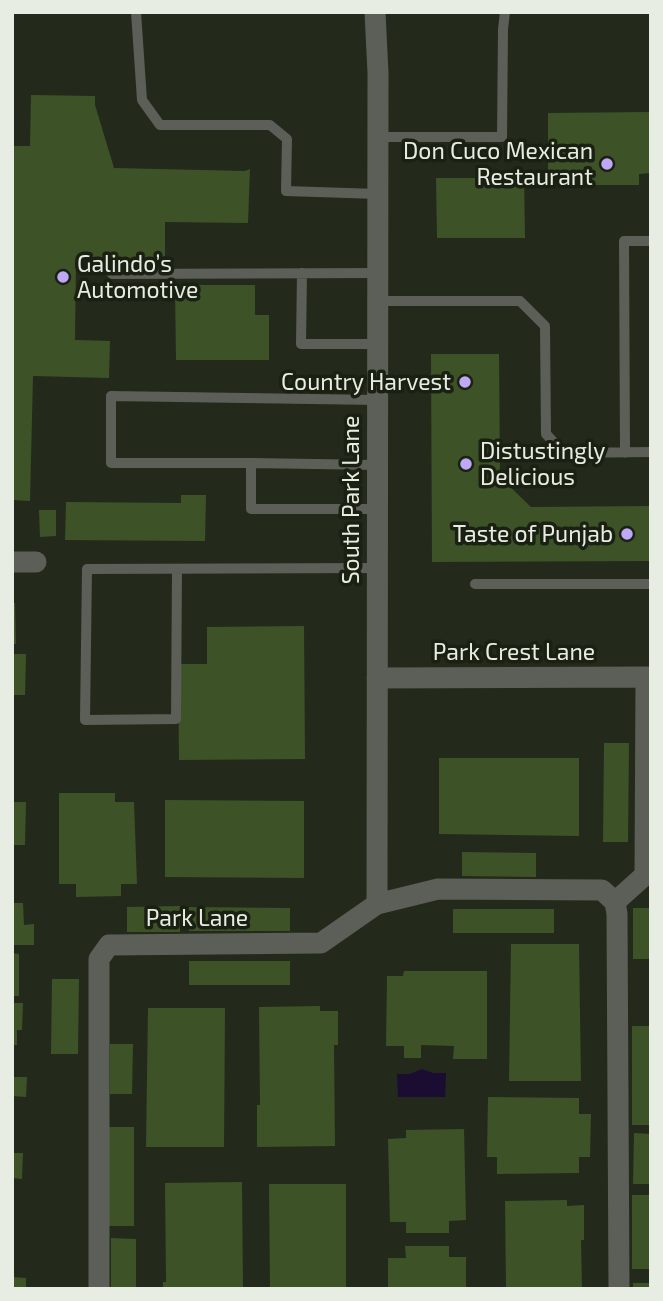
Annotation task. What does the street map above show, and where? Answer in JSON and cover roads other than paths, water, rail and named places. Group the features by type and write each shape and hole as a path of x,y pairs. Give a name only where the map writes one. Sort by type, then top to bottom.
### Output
{"street":[{"name":"South Park Lane","path":"375,12 378,73 377,904"},
{"path":"12,562 36,562"},
{"name":"Park Crest Lane","path":"377,678 649,678"},
{"path":"619,1289 615,902 645,875 649,678"},
{"name":"Park Lane","path":"99,1289 99,959 109,945 321,943 377,904 438,889 602,890 615,902"}],"lane":[{"path":"136,12 142,100 160,125 270,125 287,139 286,191 378,194"},
{"path":"378,137 502,137 505,12"},
{"path":"625,453 624,241 651,241"},
{"path":"302,273 301,344 378,344"},
{"path":"112,274 378,273"},
{"path":"378,301 520,301 545,326 547,434 564,453 651,452"},
{"path":"377,465 111,463 111,397 378,400"},
{"path":"251,463 251,509 377,509"},
{"path":"177,569 176,719 85,720 87,569 377,568"},
{"path":"475,584 651,584"}],"place":[{"name":"Don Cuco Mexican Restaurant","path":"607,164"},
{"name":"Galindo’s Automotive","path":"63,277"},
{"name":"Country Harvest","path":"465,382"},
{"name":"Distustingly Delicious","path":"466,464"},
{"name":"Taste of Punjab","path":"627,534"}]}
